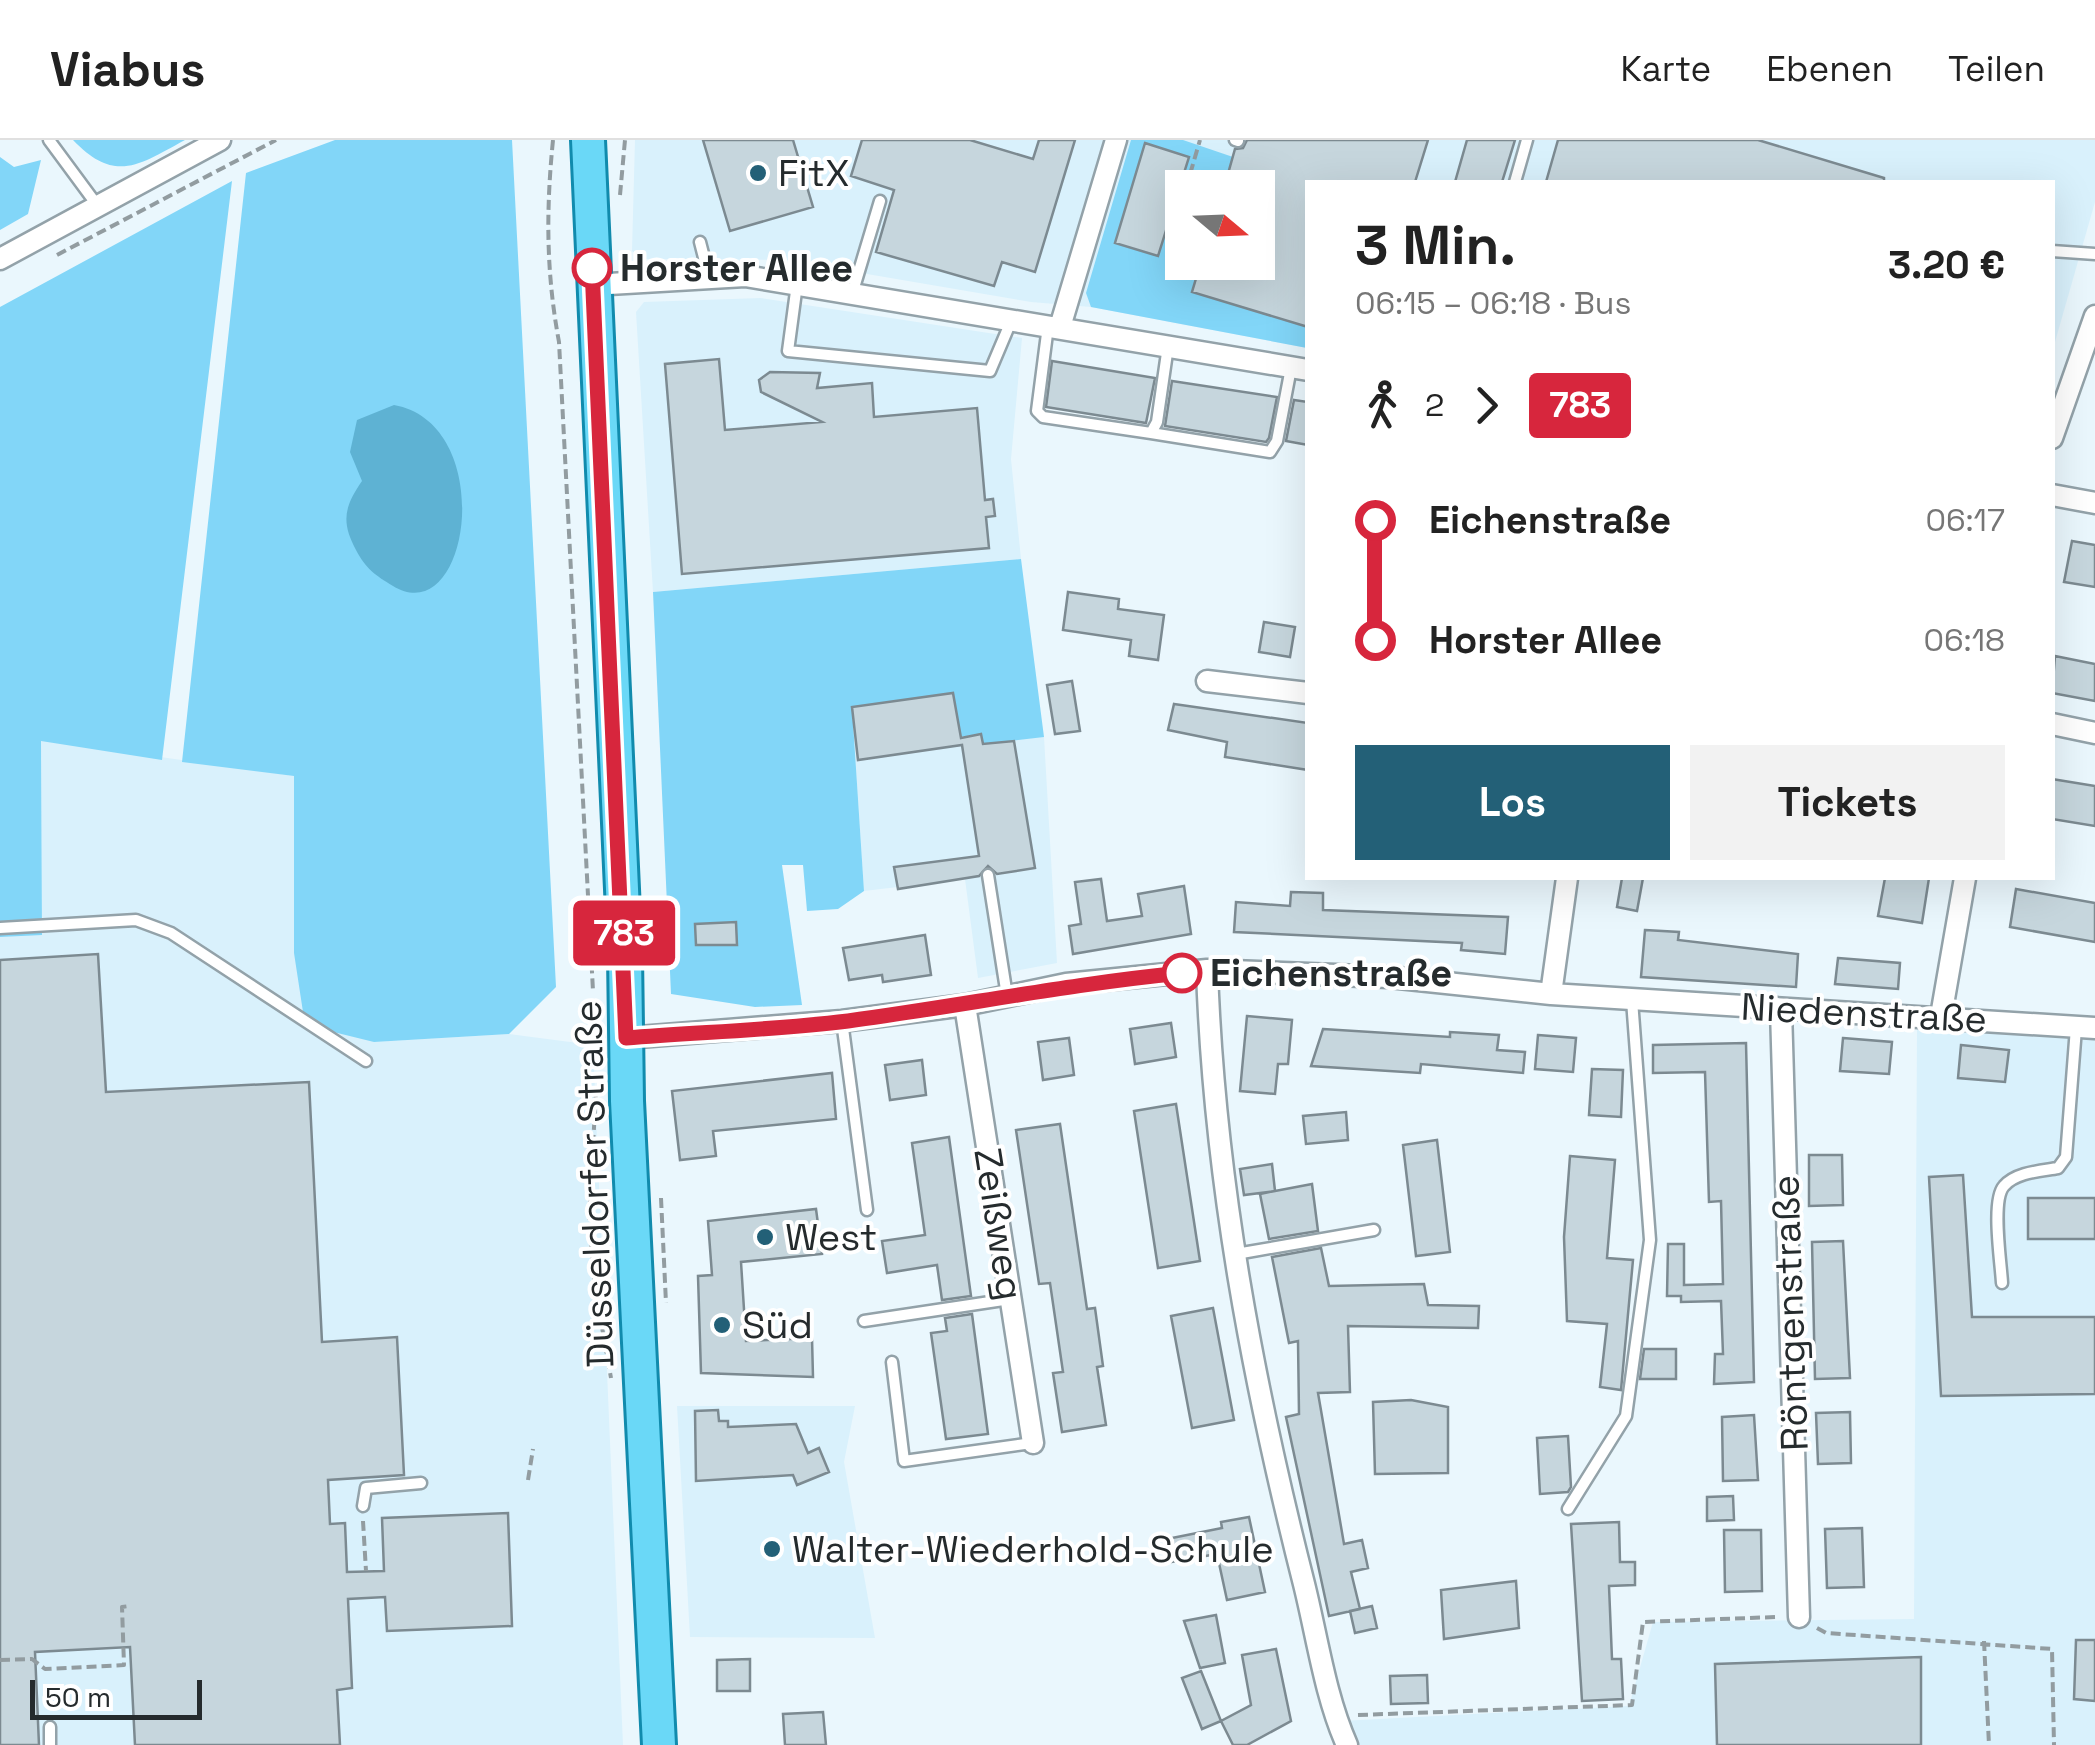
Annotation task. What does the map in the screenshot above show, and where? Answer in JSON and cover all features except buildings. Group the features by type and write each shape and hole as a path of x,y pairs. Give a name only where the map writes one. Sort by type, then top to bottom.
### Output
{"main road":[{"name":"Düsseldorfer Straße","path":"588,140 659,1745"}],"street":[{"path":"0,259 220,140"},
{"path":"1054,326 1116,140"},
{"path":"592,285 745,276 853,291 1299,369"},
{"path":"2055,429 2095,316"},
{"path":"2055,496 2095,503"},
{"path":"1207,681 1305,693"},
{"path":"2055,725 2095,732"},
{"path":"1551,994 1567,880"},
{"path":"1941,1016 1965,880"},
{"path":"1207,970 1211,1077 1236,1254 1270,1452 1338,1742"},
{"name":"Niedenstraße","path":"626,1038 842,1022 965,1005 1066,984 1207,970 1389,977 1551,994 2085,1027"},
{"name":"Zeißweg","path":"965,1005 1034,1443"},
{"name":"Röntgenstraße","path":"1781,1010 1799,1616"}],"lane":[{"path":"49,140 96,205"},
{"path":"1516,180 1527,140"},
{"path":"853,291 880,201"},
{"path":"700,242 709,277"},
{"path":"2055,251 2095,254"},
{"path":"797,283 788,351 990,371 1012,318"},
{"path":"1054,326 1037,411 1043,417 1270,452 1278,440 1299,369"},
{"path":"1150,433 1157,422 1168,346"},
{"path":"988,875 1007,996"},
{"path":"0,928 136,920 171,933 366,1062"},
{"path":"1568,1509 1626,1416 1650,1240 1632,999"},
{"path":"842,1022 867,1210"},
{"path":"2002,1283 1997,1198 2004,1186 2021,1176 2058,1168 2066,1157 2085,1027"},
{"path":"1236,1254 1374,1230"},
{"path":"864,1321 1011,1299"},
{"path":"892,1362 904,1461 1034,1443"},
{"path":"363,1506 366,1488 421,1483"},
{"path":"50,1727 50,1745"}],"path":[{"path":"45,261 276,140"},
{"path":"553,140 545,216 550,290 559,342 594,991"},
{"path":"1191,170 1200,140"},
{"path":"596,1090 589,1221 594,1288 611,1384"},
{"path":"528,1480 534,1449"},
{"path":"363,1506 366,1571"},
{"path":"0,1660 32,1659 45,1669 124,1665 122,1607 129,1606"},
{"path":"1353,1715 1632,1704 1644,1622 1799,1616 1826,1633 1984,1641 2052,1649 2054,1745"},
{"path":"1984,1641 1989,1745"}],"shaded area":[{"path":"73,140 185,140 140,163 115,166 88,154"},
{"path":"335,140 512,140 556,987 509,1034 374,1042 305,1025 294,953 294,776 182,762 246,173"},
{"path":"635,140 2095,140 2095,202 2055,342 2055,180 1305,180 1305,348 1091,307 1031,302 785,260 643,259 632,251"},
{"path":"1131,140 1183,140 1233,157 1229,170 1165,170 1165,280 1196,280 1192,292 1305,326 1305,348 1091,307 1086,293"},
{"path":"0,157 14,167 41,160 28,214 0,230"},
{"path":"232,181 162,760 41,741 42,935 0,937 0,307"},
{"path":"761,298 1022,338 1011,459 1021,559 653,592 636,312 644,302"},
{"path":"394,405 427,420 449,448 460,483 462,520 455,554 440,580 419,592 393,586 372,571 363,562 348,531 348,507 362,481 350,452 357,420"},
{"path":"1021,559 1044,737 983,744 980,734 961,737 953,693 852,707 864,891 838,909 807,911 803,865 782,865 802,1005 755,1007 671,994 653,592"},
{"path":"953,693 1044,737 1057,963 978,978 965,879 864,891 852,707"},
{"path":"41,740 294,776 294,953 374,1042 509,1034 593,1045 623,1745 0,1745 0,937 42,934"},
{"path":"1917,1028 2095,1039 2095,1745 1351,1745 1341,1721 1629,1706 1653,1622 1914,1619"},
{"name":"Walter-Wiederhold-Schule","path":"677,1406 855,1406 844,1462 875,1638 690,1637"}],"bus line":[{"name":"783","path":"592,268 626,1038 842,1022 965,1005 1066,984 1182,973"}],"place":[{"name":"FitX","path":"758,173"},
{"name":"Horster Allee","path":"592,268"},
{"name":"Eichenstraße","path":"1182,973"},
{"name":"West","path":"765,1237"},
{"name":"Süd","path":"722,1325"},
{"name":"Walter-Wiederhold-Schule","path":"772,1549"}]}
